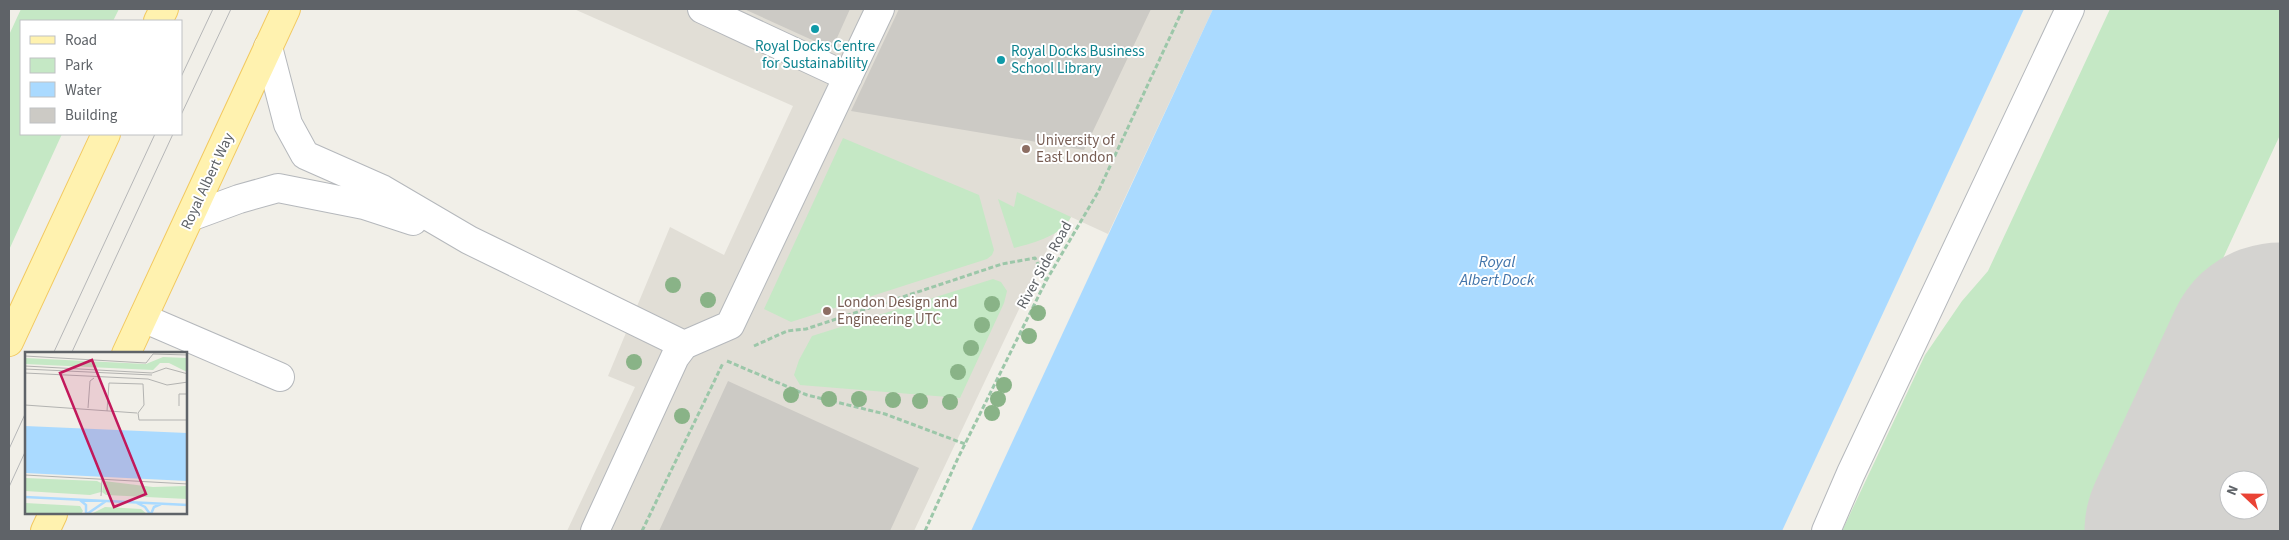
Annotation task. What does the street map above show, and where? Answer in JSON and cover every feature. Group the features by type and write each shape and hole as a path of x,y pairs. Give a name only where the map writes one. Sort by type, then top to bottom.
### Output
{"main road":[{"name":"Royal Albert Way","path":"127,352 286,9"},
{"path":"9,342 106,135"},
{"path":"44,531 52,515"}],"lane":[{"path":"702,9 848,76"},
{"path":"595,531 675,357 684,345 730,325 880,9"},
{"path":"1826,531 1851,473 2070,9"},
{"path":"268,47 288,124 305,155 382,189 469,240 684,345"},
{"path":"190,217 239,199 278,188 364,205 469,240"},
{"path":"143,318 280,377"}],"path":[{"name":"River Side Road","path":"925,531 965,444 1046,281 1098,192 1183,9"},
{"path":"787,331 806,329 1002,264 1035,258 1046,281"},
{"path":"642,531 724,360 808,395 885,414 965,444"}],"shaded area":[{"name":"London Design and Engineering UTC","path":"574,9 1213,9 1108,234 1071,217 1068,223 1055,233 914,531 567,531 635,387 608,376 670,227 724,255 793,106"}],"green space":[{"path":"21,9 119,9 114,20 20,20 20,135 62,135 9,250 9,35"},
{"path":"2110,9 2280,9 2280,135 2097,531 1842,531 1925,355 1962,301 1988,271"},
{"path":"843,138 979,195 994,250 987,259 791,322 764,309"},
{"path":"1017,192 1071,217 1054,234 1014,248 998,199 1014,207"},
{"path":"993,279 1001,282 1007,291 1004,303 960,398 800,385 794,375 799,360 812,336"}],"water":[{"name":"Royal Albert Dock","path":"1213,9 2024,9 1782,531 971,531"}],"building":[{"name":"Royal Docks Centre for Sustainability","path":"744,9 850,9 832,49"},
{"name":"Royal Docks Business School Library","path":"899,9 1151,9 1084,150 851,111"},
{"path":"728,381 919,468 890,531 659,531"}],"runway":[{"path":"2200,531 2280,358"}],"tram line":[{"path":"182,75 213,9"},
{"path":"182,113 231,9"},
{"path":"54,352 155,135"},
{"path":"72,352 173,135"},
{"path":"9,449 25,414"},
{"path":"9,487 25,452"}],"place":[{"name":"Royal Docks Centre for Sustainability","path":"815,29"},
{"name":"Royal Docks Business School Library","path":"1001,60"},
{"name":"University of East London","path":"1026,149"},
{"name":"London Design and Engineering UTC","path":"827,311"}]}
